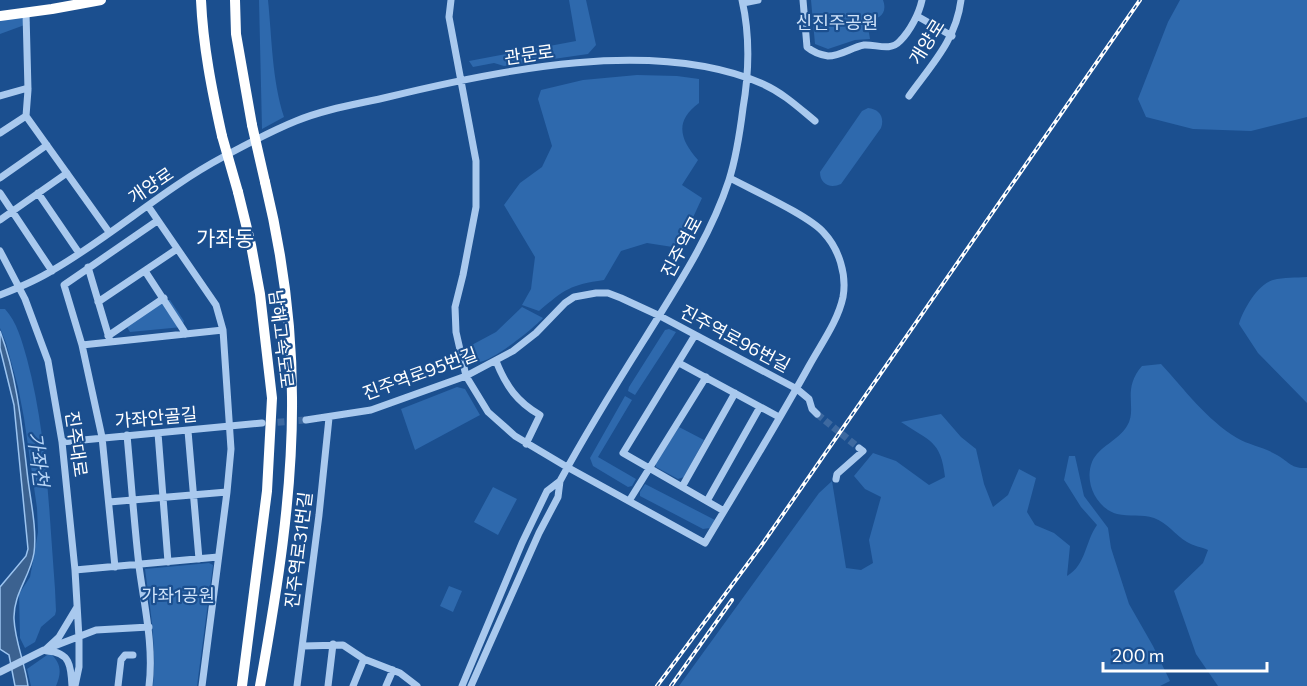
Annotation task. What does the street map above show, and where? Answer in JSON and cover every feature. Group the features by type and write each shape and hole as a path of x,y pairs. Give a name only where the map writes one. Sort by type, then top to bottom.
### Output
{"highway":[{"path":"0,9 64,0"},
{"path":"0,16 100,0"},
{"name":"남해고속도로","path":"235,0 236,34 252,125 276,230 283,273 292,397 288,495 274,608 260,686"},
{"name":"남해고속도로","path":"201,1 205,50 213,98 251,246 260,294 272,398 267,491 242,686"}],"street":[{"path":"451,0 449,17 476,161 476,207 455,308 456,332 466,376 488,411 502,427 526,444 705,543 797,389 840,308 844,287 840,262 824,232 801,216 730,178"},
{"path":"742,1 758,0"},
{"path":"803,0 807,47 826,56 866,45 892,46 900,41 917,16 922,0"},
{"name":"개양로","path":"909,96 952,36 961,0"},
{"name":"진주역로","path":"471,686 539,533 558,497 560,481 567,467 700,249 717,213 730,178 748,78 742,1"},
{"path":"26,13 28,88 26,116 109,232"},
{"path":"917,16 952,36"},
{"name":"관문로","path":"243,146 295,121 318,114 462,80 567,65 640,61 711,68 748,78 787,97 815,121"},
{"path":"0,96 28,88"},
{"path":"0,133 26,116"},
{"path":"0,178 47,145"},
{"name":"개양로","path":"0,295 52,271 214,162 243,146"},
{"path":"0,220 67,173"},
{"path":"0,193 52,271"},
{"path":"38,193 79,253"},
{"path":"147,206 216,305 223,330 231,449 228,492 202,686"},
{"path":"115,567 102,437 82,345 64,285 157,221"},
{"path":"98,302 177,249"},
{"name":"진주대로","path":"0,251 19,286 48,361 62,442 78,606 79,667 74,686"},
{"path":"88,267 109,339"},
{"path":"145,270 186,334"},
{"name":"진주역로95번길","path":"306,420 372,410 466,376 496,362 536,333 574,297 608,293 660,316"},
{"path":"109,339 164,298"},
{"name":"진주역로96번길","path":"660,316 797,389"},
{"path":"82,345 109,339 223,330"},
{"path":"695,334 623,453 724,511"},
{"path":"496,362 504,381 514,396 525,407 540,414 526,444"},
{"path":"679,363 779,417"},
{"path":"629,501 706,377"},
{"path":"797,389 806,396 817,414"},
{"path":"682,487 735,393"},
{"path":"707,501 760,407"},
{"name":"진주역로31번길","path":"297,686 320,515 328,418"},
{"path":"229,426 262,423"},
{"name":"가좌안골길","path":"62,442 229,426"},
{"path":"188,431 199,559"},
{"path":"158,433 168,562"},
{"path":"127,435 139,565 149,627 148,686"},
{"path":"836,480 837,474 863,451 859,448"},
{"name":"진주역로","path":"462,686 522,543 547,491 560,481"},
{"path":"109,502 228,492"},
{"path":"75,570 218,557"},
{"path":"44,650 59,637 78,606"},
{"path":"0,672 44,650 96,630 149,627"},
{"path":"328,686 333,644"},
{"path":"303,645 343,645 364,659 393,670 417,686"},
{"path":"44,650 58,651 66,657 74,686"},
{"path":"118,686 121,660 125,655 133,655"},
{"path":"353,686 364,659"},
{"path":"386,686 393,670"}],"green space":[{"path":"259,0 268,0 275,74 284,117 262,129"},
{"path":"569,0 586,0 596,45 588,54 504,66 494,63 473,67 469,61 576,41"},
{"name":"신진주공원","path":"811,0 883,0 884,9 879,17 867,21 870,39 855,40 828,49 815,44"},
{"path":"1180,0 1307,0 1307,117 1251,131 1193,129 1146,117 1138,99 1168,22"},
{"path":"27,17 30,23 0,34 0,19"},
{"path":"637,75 699,79 699,103 686,117 682,131 687,145 698,160 682,185 702,198 679,248 647,243 621,251 604,280 569,289 539,311 522,305 531,289 535,257 504,205 520,183 542,167 552,146 538,99 541,90 583,80"},
{"path":"868,108 880,114 881,128 841,184 830,186 826,184 820,172 862,111"},
{"path":"1307,277 1307,403 1258,353 1239,324 1252,298 1267,282 1281,278"},
{"path":"164,300 170,300 184,321 182,327 130,332 127,327"},
{"path":"522,307 543,318 494,356 479,362 470,360 468,347 496,332"},
{"path":"0,309 5,309 13,320 27,359 39,416 49,502 56,611 55,615 41,627 35,642 25,648 20,638 19,594 30,577 38,532 37,508 24,418 18,387 0,328"},
{"path":"665,330 676,332 635,395 628,391"},
{"path":"1161,364 1196,404 1226,431 1280,457 1293,466 1307,468 1307,686 1218,686 1196,654 1174,591 1203,563 1208,550 1192,545 1154,518 1122,515 1110,511 1103,506 1094,493 1090,478 1092,462 1095,456 1119,436 1127,426 1131,412 1132,383 1136,375 1142,366"},
{"path":"457,387 465,389 480,415 415,450 401,409"},
{"path":"625,396 632,400 598,457 636,479 632,486 628,487 593,466 590,458"},
{"path":"941,414 961,437 976,449 984,484 993,507 1008,495 1019,469 1036,478 1027,512 1035,525 1054,533 1070,546 1067,576 1082,560 1097,525 1081,507 1064,480 1069,456 1075,456 1084,496 1108,528 1111,548 1129,604 1170,681 1160,686 679,686 819,493 832,481 846,568 861,570 873,563 869,540 881,497 865,489 854,476 873,453 896,461 929,485 945,477 937,448 901,422"},
{"path":"679,427 704,440 684,477 678,479 656,467 656,463"},
{"path":"645,484 715,520 710,528 703,529 640,496"},
{"path":"493,487 517,499 498,535 474,522"},
{"name":"가좌1공원","path":"209,563 213,565 197,686 153,686 154,642 145,569"},
{"path":"449,586 462,591 453,612 440,606"},
{"path":"50,653 59,668 56,686 31,686 27,669"}],"shaded area":[{"name":"가좌천","path":"0,331 11,368 18,405 34,526 35,544 32,562 14,610 16,636 28,686 15,686 9,655 0,649 0,587 26,556 28,549 14,405 0,348"}],"tunnel":[{"path":"817,414 859,448"},
{"path":"267,423 306,420"}],"railway":[{"path":"657,686 761,546 1140,0"},
{"path":"671,686 732,600"}],"district":[{"name":"가좌동","path":"225,239"}]}
